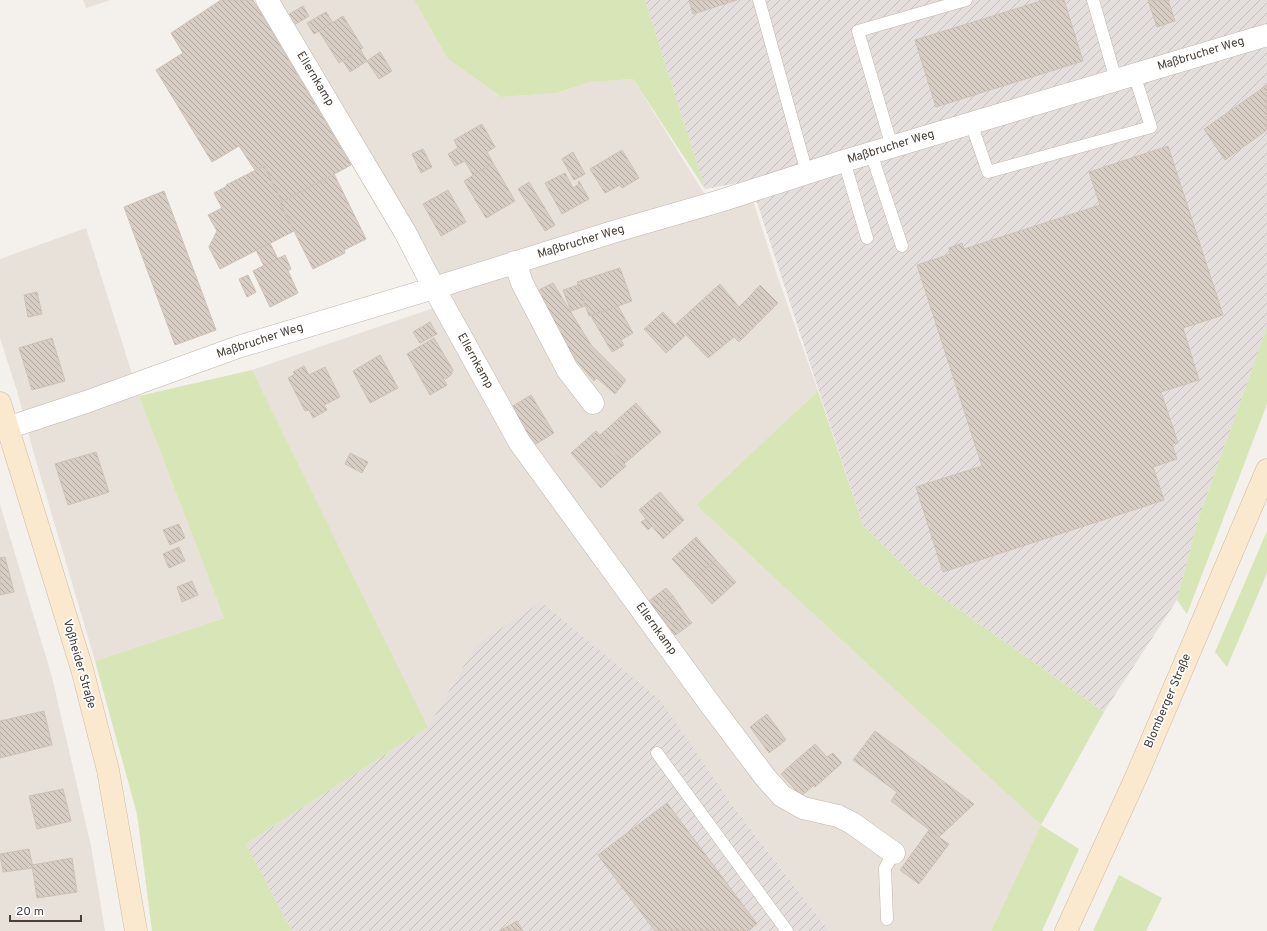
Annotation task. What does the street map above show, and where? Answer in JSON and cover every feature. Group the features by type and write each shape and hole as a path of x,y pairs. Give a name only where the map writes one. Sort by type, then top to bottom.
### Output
{"street":[{"name":"Ellernkamp","path":"267,0 405,232 434,288 520,443 710,704 782,796 803,808 838,816 852,823 894,853"},
{"name":"Maßbrucher Weg","path":"7,440 86,402 238,347 616,231 713,203 844,161 1267,35"},
{"path":"515,262 522,283 567,369 594,404"},
{"name":"Voßheider Straße","path":"0,403 7,440 82,669 108,770 136,931"},
{"name":"Blomberger Straße","path":"1066,931 1140,768 1267,470"}],"lane":[{"path":"759,0 808,173"},
{"path":"892,147 858,31 966,0"},
{"path":"970,123 988,172 1151,127 1125,77 1093,0"},
{"path":"871,153 902,246"},
{"path":"844,161 867,238"},
{"path":"657,753 787,931"},
{"path":"886,919 885,868 894,853"}],"shaded area":[{"path":"83,0 111,0 86,8"},
{"path":"276,0 414,0 448,59 501,97 556,93 590,82 633,79 712,206 752,198 777,275 818,391 696,505 1041,825 991,931 829,931 729,801 475,646 428,727 252,370 454,301 411,221"},
{"path":"645,0 1267,0 1267,327 1198,520 1177,600 1104,712 920,582 863,525 750,181 705,189"},
{"path":"86,228 139,396 224,618 95,661 17,391 0,338 0,259"},
{"path":"0,504 52,677 91,846 105,931 0,931"},
{"path":"541,602 661,701 729,801 829,931 292,931 246,844 428,727 475,646"}],"green space":[{"path":"414,0 645,0 705,189 633,79 590,82 556,93 501,97 448,59"},
{"path":"1267,327 1267,404 1187,614 1177,600 1198,520"},
{"path":"252,370 428,727 246,844 292,931 152,931 137,814 95,661 224,618 139,396"},
{"path":"818,391 863,525 920,582 1104,712 1041,825 696,505"},
{"path":"1267,531 1267,573 1227,667 1215,652"},
{"path":"1041,825 1079,849 1042,931 991,931"},
{"path":"1119,875 1162,898 1146,931 1093,931"}],"building":[{"path":"221,0 253,0 351,165 282,202 264,166 255,170 239,146 212,162 156,70 183,53 171,33"},
{"path":"689,0 737,0 693,14"},
{"path":"1044,0 1064,0 1083,61 936,107 915,40"},
{"path":"1148,0 1168,0 1175,21 1157,27"},
{"path":"303,6 309,16 294,25 288,15"},
{"path":"326,12 333,23 314,34 307,23"},
{"path":"343,16 363,48 339,63 319,31"},
{"path":"360,49 367,61 350,72 343,61"},
{"path":"380,52 392,71 379,79 367,61"},
{"path":"1267,85 1267,130 1225,160 1204,129"},
{"path":"482,124 495,147 487,152 493,163 473,175 465,161 455,166 448,154 458,148 454,140"},
{"path":"1168,146 1223,315 1183,328 1199,380 1161,392 1178,443 1172,444 1177,459 1153,467 1164,500 943,572 916,487 982,466 917,265 950,254 949,248 962,243 964,249 1100,205 1089,172"},
{"path":"423,149 432,167 421,173 412,154"},
{"path":"622,150 639,178 622,188 620,185 605,193 590,169"},
{"path":"573,152 585,174 574,180 562,159"},
{"path":"493,163 515,201 486,218 464,181"},
{"path":"264,166 282,202 280,203 294,231 220,269 209,247 217,231 208,215 222,208 214,193 227,186 226,185"},
{"path":"565,173 573,188 579,184 579,181 589,199 562,214 545,183"},
{"path":"334,174 366,239 344,250 345,253 313,269 280,203"},
{"path":"529,182 555,225 545,231 518,189"},
{"path":"448,190 466,222 441,236 423,204"},
{"path":"164,191 216,330 175,345 124,207"},
{"path":"270,243 278,259 264,266 256,250"},
{"path":"285,255 291,269 288,271 298,293 270,307 253,271"},
{"path":"620,268 632,301 589,316 577,282"},
{"path":"248,275 256,292 247,297 239,279"},
{"path":"553,283 591,345 626,380 615,394 597,378 594,381 569,352 535,292"},
{"path":"720,284 739,307 749,297 766,315 739,342 734,337 708,358 676,324"},
{"path":"578,285 585,306 571,311 563,290"},
{"path":"760,285 778,303 766,315 749,297"},
{"path":"37,292 42,314 28,317 24,295"},
{"path":"618,306 633,333 621,340 624,345 612,352 591,316"},
{"path":"663,312 685,336 666,353 644,329"},
{"path":"430,322 437,334 420,343 413,332"},
{"path":"52,338 65,381 32,390 19,348"},
{"path":"434,338 453,370 451,375 446,379 443,378 447,385 430,395 407,354"},
{"path":"380,355 398,388 370,403 353,371"},
{"path":"304,366 309,375 325,367 340,397 324,405 327,410 313,418 309,410 305,411 288,378 295,374 293,372"},
{"path":"531,395 554,433 531,447 508,409"},
{"path":"636,403 661,432 624,464 599,436"},
{"path":"596,431 626,466 601,488 571,453"},
{"path":"96,452 109,492 68,505 55,464"},
{"path":"350,453 368,462 362,473 345,464"},
{"path":"660,492 684,520 663,539 652,526 648,530 641,522 646,519 639,510"},
{"path":"179,524 185,538 170,545 163,530"},
{"path":"696,537 716,560 692,581 672,559"},
{"path":"179,547 185,561 169,568 163,554"},
{"path":"5,557 14,592 0,595 0,558"},
{"path":"716,560 736,582 712,604 692,581"},
{"path":"192,581 198,595 182,602 177,587"},
{"path":"666,588 673,596 660,606 654,597"},
{"path":"673,596 679,605 662,618 649,601 654,597 660,606"},
{"path":"679,605 685,614 673,623 680,632 675,635 662,618"},
{"path":"685,614 692,623 680,632 673,623"},
{"path":"44,711 52,745 0,758 0,721"},
{"path":"767,714 786,740 769,753 750,727"},
{"path":"875,731 974,804 939,837 891,801 897,792 853,760"},
{"path":"815,744 827,757 833,753 842,763 815,787 793,763"},
{"path":"793,763 813,786 801,796 781,774"},
{"path":"63,789 71,821 37,829 29,796"},
{"path":"667,803 757,924 747,931 655,931 598,855"},
{"path":"929,830 949,844 919,884 900,870"},
{"path":"29,849 33,868 3,872 0,854"},
{"path":"72,858 77,892 37,898 32,865"},
{"path":"517,921 523,931 499,931"}]}
